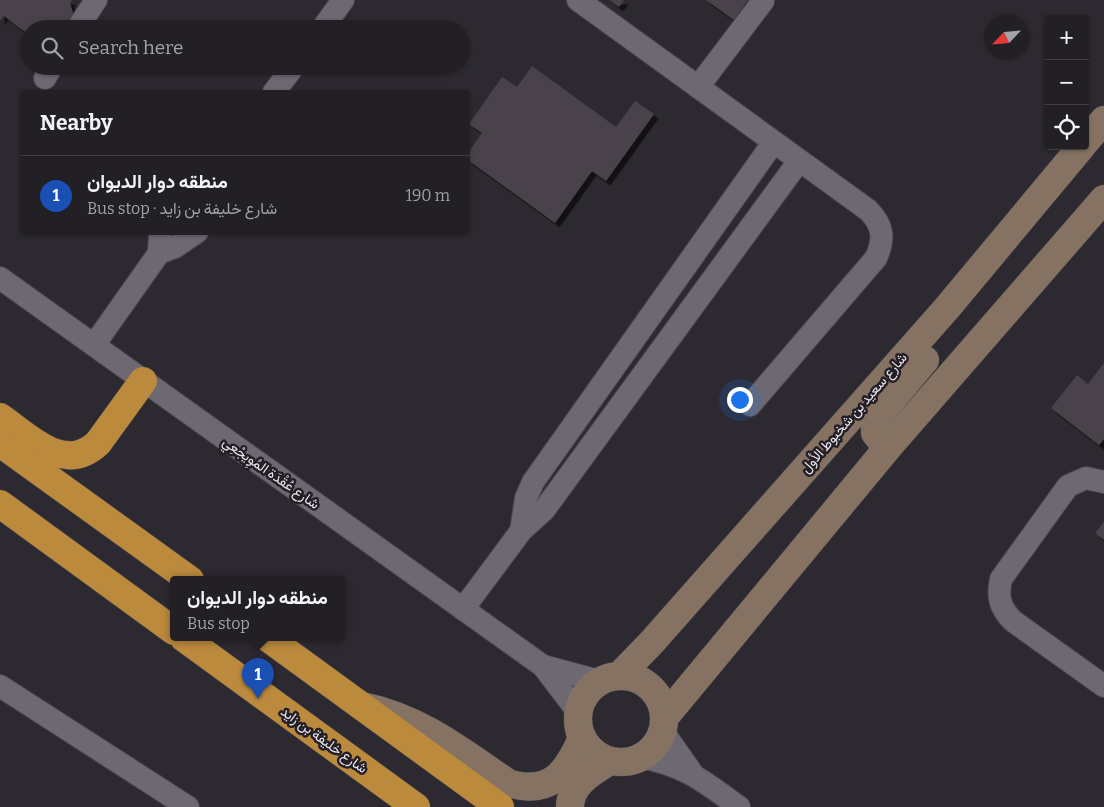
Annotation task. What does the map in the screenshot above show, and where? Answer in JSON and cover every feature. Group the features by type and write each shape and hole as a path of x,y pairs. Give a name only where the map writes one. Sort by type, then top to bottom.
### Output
{"highway":[{"path":"0,417 52,453 71,457 81,455 98,444 142,381"},
{"path":"0,443 184,576"},
{"path":"0,504 170,628"},
{"name":"شارع خليفة بن زايد","path":"188,641 416,807"},
{"path":"272,641 500,807"}],"main road":[{"path":"1089,137 1104,120"},
{"name":"شارع سعيد بن شخبوط الأول","path":"609,678 652,642 947,308 1079,150"},
{"path":"580,725 589,748 610,761 625,762 650,751 663,724 890,445 1104,199"},
{"path":"890,445 883,443 875,434 875,420 936,348 945,328 947,308"},
{"path":"360,706 404,718 425,727 508,783 521,787 541,785 559,777 568,767 580,725 581,700 589,689 609,678 637,678 651,687 660,701 663,724"},
{"path":"570,807 570,799 575,788 585,778 610,761"}],"street":[{"path":"83,20 96,0"},
{"path":"578,0 868,210 878,220 882,231 882,246 876,258 750,405"},
{"path":"698,87 763,1"},
{"path":"327,20 336,2"},
{"path":"276,90 287,75"},
{"path":"521,531 526,498 533,482 773,143"},
{"path":"463,609 521,531 544,510 799,161"},
{"path":"94,344 159,243 175,247 193,235"},
{"name":"شارع عُقْدَة المُوِيجْعِي","path":"0,278 542,666 562,688 580,725"},
{"path":"1104,482 1086,478 1068,486 1001,579 998,590 1000,602 1005,612 1013,621 1104,686"},
{"name":"شارع عُقْدَة المُوِيجْعِي","path":"542,666 609,678"},
{"path":"0,686 188,807"},
{"path":"663,724 692,773"},
{"path":"640,757 667,763 692,773 739,807"}],"building":[{"path":"0,0 72,0 70,3 73,13 72,20 20,20 20,28 4,16 0,21"},
{"path":"610,0 624,0 619,7"},
{"path":"706,0 748,0 734,20"},
{"path":"532,66 616,127 635,101 654,114 606,181 592,171 555,223 470,161 470,150 482,133 470,125 470,123 502,77 517,87"},
{"path":"1104,363 1104,439 1099,445 1051,408 1077,375 1088,384"},
{"path":"1104,522 1104,540 1095,533"}],"place":[{"name":"منطقه دوار الديوان","path":"258,699"}]}
